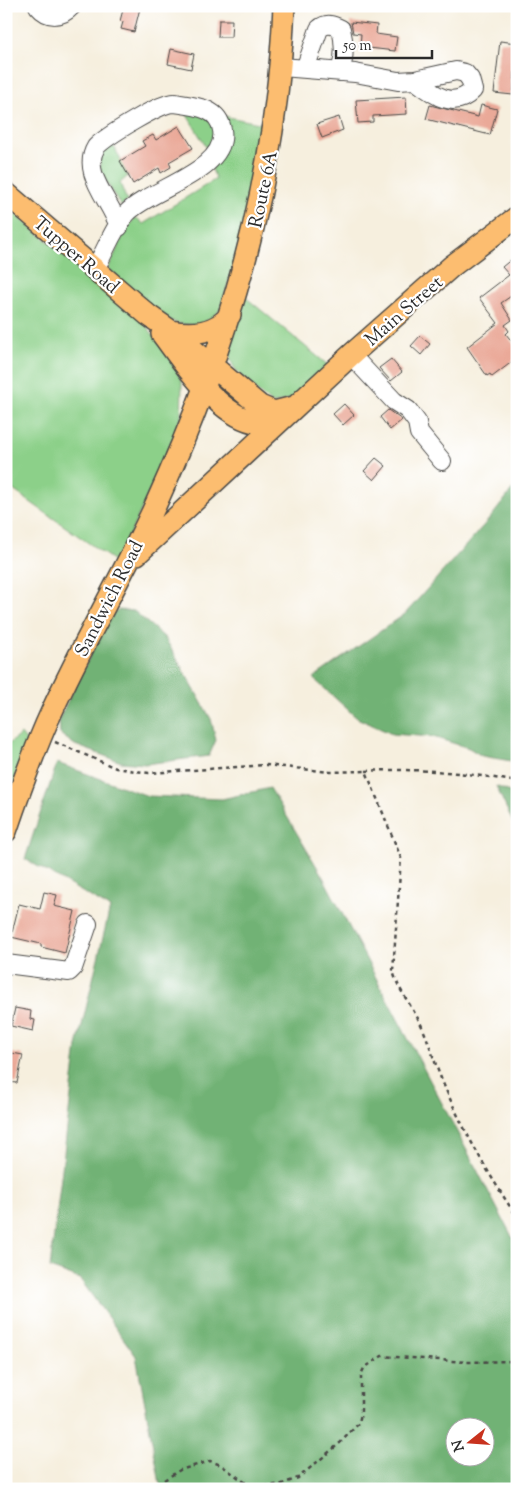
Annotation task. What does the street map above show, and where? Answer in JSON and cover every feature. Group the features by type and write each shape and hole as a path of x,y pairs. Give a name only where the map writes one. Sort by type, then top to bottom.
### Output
{"main road":[{"name":"Route 6A","path":"213,366 230,316 252,239 269,160 282,67 284,6"},
{"name":"Tupper Road","path":"6,193 148,315 171,331 213,366"},
{"name":"Main Street","path":"126,564 351,355 452,266 517,217"},
{"name":"Tupper Road","path":"148,315 204,389"},
{"path":"171,331 193,333 208,330 221,324 230,316"},
{"path":"213,366 265,409 288,412"},
{"name":"Sandwich Road","path":"6,831 41,735 158,499 213,366"},
{"name":"Main Street","path":"204,389 224,406 252,422 270,424 288,412"}],"street":[{"path":"38,6 43,11 55,15 67,12 72,6"},
{"path":"304,69 318,28 331,24 341,29 344,42 344,60 340,72"},
{"path":"282,67 340,72 398,81 415,80"},
{"path":"95,269 119,227 127,213 212,160 223,140 221,125 215,114 193,106 170,102 96,147 91,159 93,174 113,211 119,227"},
{"path":"351,355 394,401 408,410 417,422 419,433 442,461"},
{"path":"6,964 69,972 73,968 88,924"}],"path":[{"path":"41,735 103,763 149,773 179,773 266,765 330,772 404,768 517,782"},
{"path":"366,771 400,851 402,875 393,972 417,1016 443,1084 469,1138 492,1181 517,1217"},
{"path":"164,1480 180,1470 210,1461 221,1465 246,1483 258,1486 282,1484 298,1478 340,1443 359,1423 361,1413 361,1375 364,1368 382,1356 467,1362 517,1361"}],"green space":[{"path":"186,113 208,113 219,129 208,150"},
{"path":"223,116 264,124 248,219 220,310 205,322 193,325 180,324 168,319 152,307 109,271 109,267 125,231 134,219 137,218 143,224 216,179 211,167"},
{"path":"111,145 115,148 128,176 120,183 127,201 121,206 101,173 99,157"},
{"path":"6,206 142,320 171,358 182,382 181,421 117,563 6,485"},
{"path":"244,296 329,366 291,399 272,404 254,389 234,367 230,358 230,347"},
{"path":"517,484 517,762 482,756 469,748 433,737 392,734 357,718 313,678 405,614 491,517"},
{"path":"118,610 134,611 165,638 211,719 216,740 209,756 145,764 121,762 75,745 60,734 59,719 111,613"},
{"path":"21,734 28,743 6,803 6,746"},
{"path":"57,763 148,796 222,799 270,788 323,877 517,1246 517,1489 161,1489 136,1356 80,1279 50,1268 77,1046 110,908 25,859"},
{"path":"496,786 517,795 517,831"}],"building":[{"path":"124,6 139,6 140,8 134,32 121,29 123,22 120,21"},
{"path":"219,20 232,20 231,37 218,37"},
{"path":"351,22 377,25 376,34 397,37 395,51 360,47 361,34 353,33"},
{"path":"500,41 517,43 513,95 494,93"},
{"path":"171,49 194,54 191,69 168,64"},
{"path":"406,97 407,114 373,116 373,122 358,123 356,100"},
{"path":"430,105 478,117 481,105 497,109 490,135 426,119"},
{"path":"339,117 343,130 322,138 317,124"},
{"path":"179,126 193,148 169,162 171,167 161,173 159,168 133,184 120,161 145,146 142,141 153,135 156,140"},
{"path":"513,258 517,264 517,292 501,303 512,320 505,325 509,331 506,334 517,348 517,358 492,377 490,374 487,376 467,347 498,323 479,298 509,275 502,267"},
{"path":"420,336 430,344 421,355 411,346"},
{"path":"391,359 402,372 391,381 379,368"},
{"path":"344,404 354,415 343,425 333,414"},
{"path":"388,410 402,420 390,430 380,417"},
{"path":"376,458 386,466 374,480 364,471"},
{"path":"44,892 57,895 54,906 75,911 65,953 41,947 41,944 11,937 19,904 40,909"},
{"path":"15,1008 31,1011 30,1019 35,1020 33,1031 11,1026"},
{"path":"12,1053 23,1055 17,1083 6,1082 6,1062 10,1063"}]}
